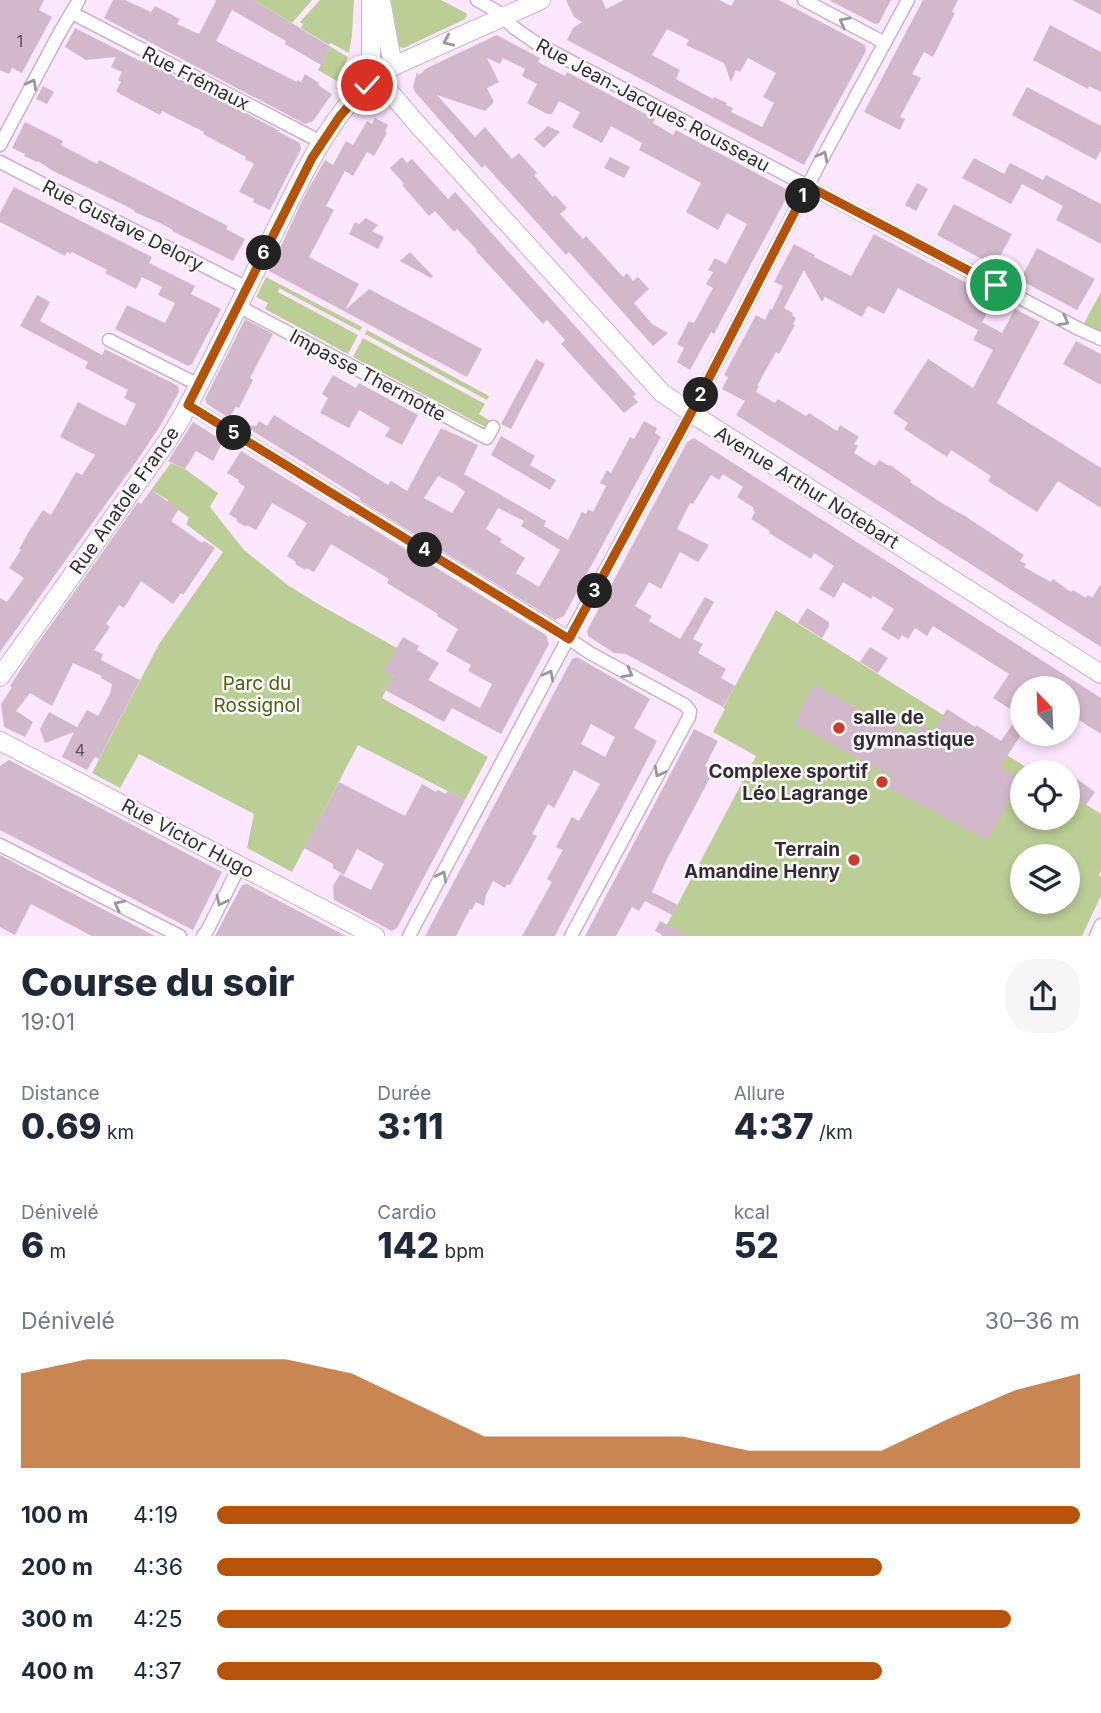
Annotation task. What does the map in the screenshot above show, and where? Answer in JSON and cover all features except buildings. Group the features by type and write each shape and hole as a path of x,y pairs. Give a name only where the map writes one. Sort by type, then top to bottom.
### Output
{"street":[{"path":"0,145 79,0"},
{"path":"371,0 371,58 376,76"},
{"path":"381,0 393,66"},
{"name":"Rue Jean-Jacques Rousseau","path":"477,0 536,43 1101,339"},
{"name":"Rue Anatole France","path":"0,677 167,440 199,385 321,142 352,101 376,76 393,66 541,0"},
{"path":"804,0 885,43"},
{"path":"409,936 691,413 908,0"},
{"name":"Rue Frémaux","path":"72,13 321,142"},
{"name":"Avenue Arthur Notebart","path":"376,76 668,398 1101,674"},
{"name":"Rue Gustave Delory","path":"0,162 247,288"},
{"name":"Impasse Thermotte","path":"238,306 487,438 494,427"},
{"path":"109,341 199,385"},
{"path":"188,405 590,653 685,705 690,711 571,936"},
{"name":"Rue Victor Hugo","path":"0,741 375,936"},
{"path":"0,845 180,936"},
{"path":"203,936 240,865"},
{"path":"1096,936 1101,925"}],"green space":[{"path":"254,0 312,0 292,23"},
{"path":"320,0 354,0 349,53 331,43 329,45 301,28 303,24 300,22"},
{"path":"391,0 441,0 467,16 404,48 399,47"},
{"path":"331,47 348,57 337,81 318,70"},
{"path":"266,277 362,327 360,331 279,288 278,292 358,335 348,354 265,309 268,303 256,297"},
{"path":"1101,292 1101,331 1093,331 1083,325"},
{"path":"367,330 489,396 487,400 365,334"},
{"path":"363,338 485,404 479,414 489,420 485,427 353,357"},
{"name":"Parc du Rossignol","path":"171,463 185,469 218,493 210,507 244,550 289,586 397,648 384,671 393,676 382,698 488,757 465,800 358,745 292,872 247,848 254,814 139,754 120,788 92,773 159,644 223,552 186,524 189,518 151,490"},
{"name":"Complexe sportif Léo Lagrange","path":"776,610 1015,760 1010,760 1010,830 1080,830 1080,801 1101,814 1101,896 1082,936 661,936 756,756 713,732 725,709 723,708"}],"place":[{"name":"salle de gymnastique","path":"839,728"},
{"name":"Complexe sportif Léo Lagrange","path":"882,782"},
{"name":"Terrain Amandine Henry","path":"854,860"}],"route":[{"path":"367,85 340,116 312,158 188,405 569,639 691,413 808,186 996,285"}]}
